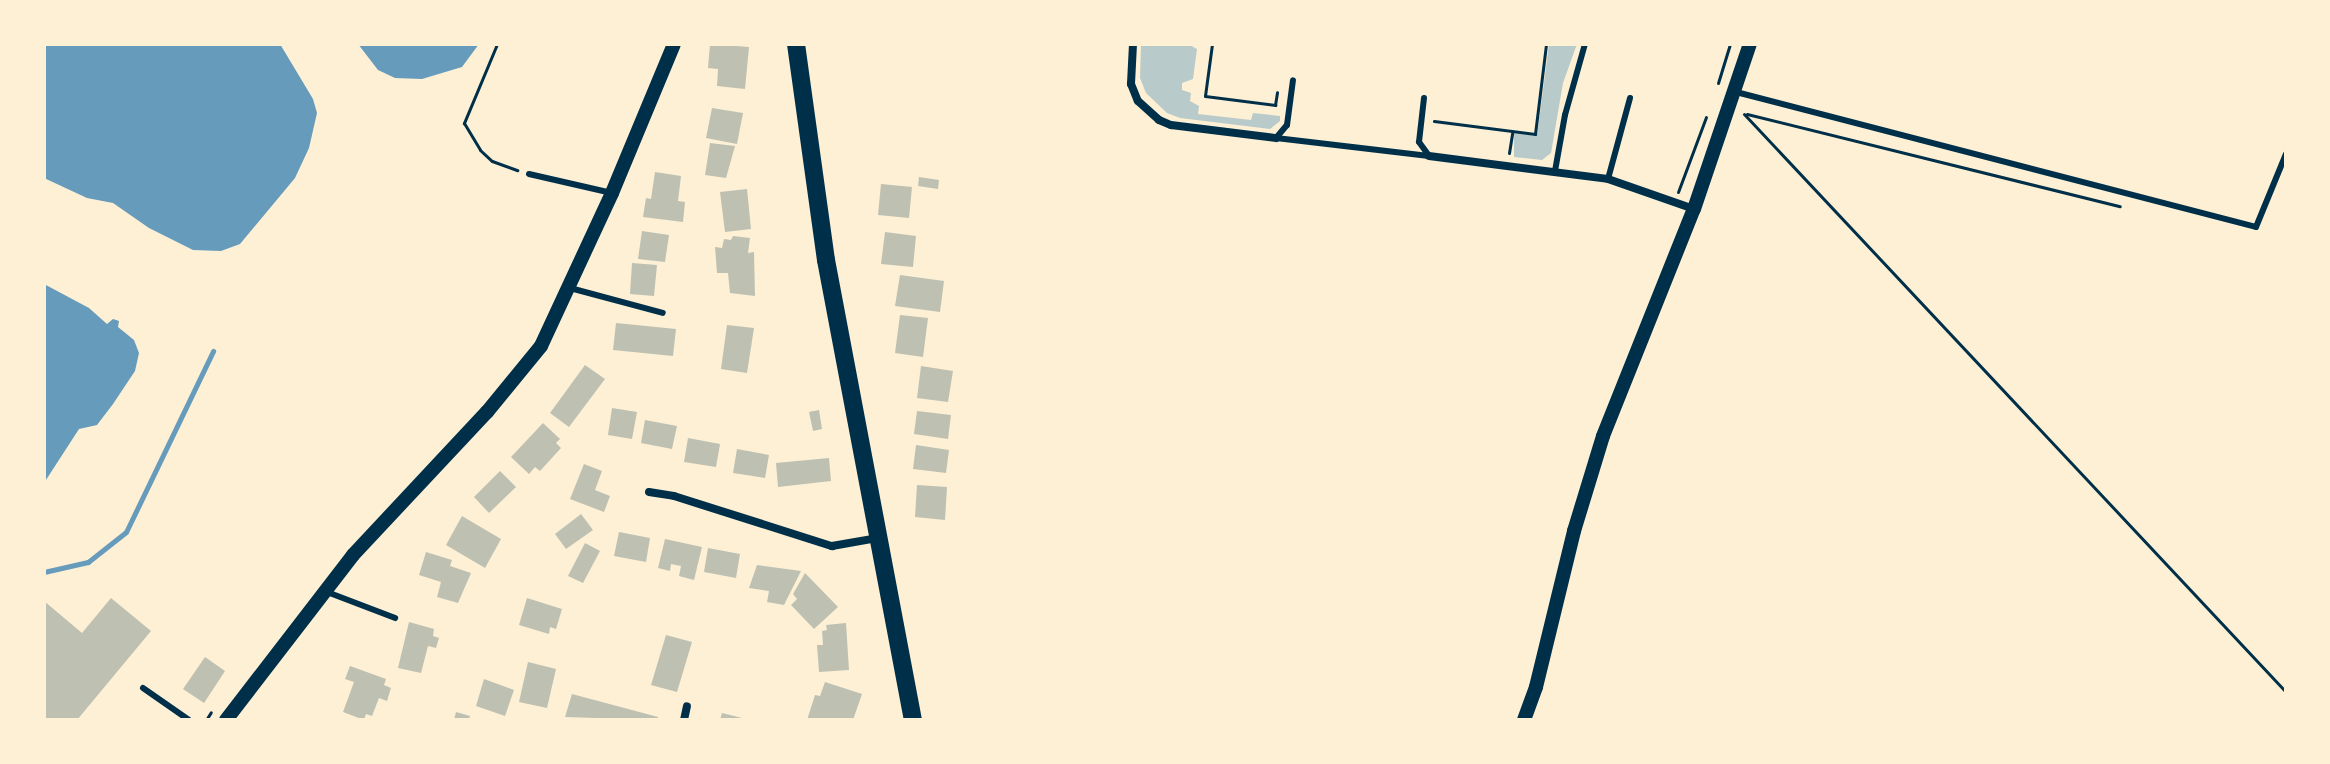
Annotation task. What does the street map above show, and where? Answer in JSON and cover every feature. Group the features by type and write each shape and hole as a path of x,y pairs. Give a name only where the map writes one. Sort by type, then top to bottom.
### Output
{"main road":[{"path":"796,44 826,260 913,720"}],"street":[{"path":"226,720 324,591 394,508 487,412 541,346 612,193 674,44"},
{"path":"1133,44 1131,84 1138,101 1159,120 1171,125 1276,138"},
{"path":"1524,720 1536,687 1574,531 1603,436 1694,209 1750,44"},
{"path":"1429,156 1608,179 1694,209"},
{"path":"649,492 674,496 832,546 879,538"},
{"path":"684,720 687,706"}],"lane":[{"path":"1555,171 1565,115 1585,44"},
{"path":"1276,138 1287,125 1293,80"},
{"path":"1736,92 2256,227 2286,154"},
{"path":"1424,98 1419,142 1429,156"},
{"path":"1608,179 1630,98"},
{"path":"1276,138 1429,156"},
{"path":"529,174 612,193"},
{"path":"570,288 663,313"},
{"path":"324,591 395,618"},
{"path":"143,688 189,720"}],"path":[{"path":"497,44 464,123 480,150 492,161 529,174"},
{"path":"1212,44 1205,96 1275,105 1277,92"},
{"path":"1434,114 1433,121 1535,134 1546,44"},
{"path":"1717,87 1730,44"},
{"path":"1208,69 1215,70"},
{"path":"1736,92 1744,114 2286,692"},
{"path":"1678,192 1709,110"},
{"path":"1744,114 2129,208"},
{"path":"1508,157 1512,131"},
{"path":"206,720 211,712"}],"shaded area":[{"path":"1141,44 1188,44 1197,49 1193,79 1182,83 1182,90 1191,93 1190,101 1199,106 1198,114 1251,120 1253,113 1280,116 1280,121 1270,129 1180,118 1167,113 1146,93 1140,78"},
{"path":"1549,44 1577,44 1563,83 1551,153 1542,160 1514,157 1514,133 1537,136"}],"water":[{"path":"44,44 280,44 313,99 317,113 309,148 295,178 240,244 221,251 193,250 149,228 113,203 87,198 44,178"},
{"path":"358,44 479,44 462,67 422,79 395,78 378,70"},
{"path":"44,284 89,308 107,324 113,319 119,321 118,327 134,340 139,353 135,371 113,404 97,425 79,429 44,483"}],"building":[{"path":"710,44 749,47 745,89 717,86 718,69 708,68"},
{"path":"712,108 743,113 737,144 706,138"},
{"path":"710,143 735,146 726,178 705,175"},
{"path":"655,172 681,176 678,201 685,202 683,222 643,217 646,198 651,199"},
{"path":"919,177 939,180 938,189 918,186"},
{"path":"881,184 912,187 909,218 878,215"},
{"path":"747,189 751,229 725,232 720,192"},
{"path":"642,231 669,235 665,262 638,259"},
{"path":"885,232 916,236 913,267 881,264"},
{"path":"733,236 750,238 748,253 754,252 755,296 730,293 728,273 717,273 715,247 722,248 724,239 731,240"},
{"path":"632,263 657,265 654,296 630,294"},
{"path":"900,275 944,281 940,312 895,306"},
{"path":"900,315 928,318 923,357 895,353"},
{"path":"616,323 676,329 673,356 613,350"},
{"path":"727,325 754,328 747,373 721,369"},
{"path":"585,365 605,379 569,427 550,413"},
{"path":"921,366 953,371 948,402 917,398"},
{"path":"612,408 637,412 632,439 608,435"},
{"path":"819,410 822,429 813,431 809,412"},
{"path":"917,411 951,415 948,439 914,434"},
{"path":"645,420 677,426 672,449 641,443"},
{"path":"543,423 560,439 556,443 561,448 540,471 535,467 529,474 511,457"},
{"path":"688,438 720,444 716,467 684,462"},
{"path":"916,445 949,450 946,473 913,469"},
{"path":"737,449 769,455 765,478 733,473"},
{"path":"829,458 831,481 778,487 776,463"},
{"path":"584,464 602,471 595,490 610,496 604,512 570,499"},
{"path":"500,471 516,487 489,513 474,497"},
{"path":"917,485 947,487 945,520 915,517"},
{"path":"581,514 593,530 566,549 555,534"},
{"path":"462,516 501,539 485,568 446,545"},
{"path":"619,532 650,538 646,562 614,556"},
{"path":"665,539 702,547 694,580 679,576 681,566 671,564 670,571 658,568"},
{"path":"585,543 600,551 583,583 568,576"},
{"path":"708,548 740,554 736,578 704,572"},
{"path":"426,552 452,560 450,566 471,573 458,603 437,597 441,582 419,575"},
{"path":"757,565 801,571 784,605 767,602 769,591 749,588"},
{"path":"805,573 838,607 814,629 791,605 797,599 793,594"},
{"path":"111,598 151,631 77,720 44,720 44,601 82,633"},
{"path":"527,598 562,609 556,629 550,627 549,634 519,625"},
{"path":"409,622 434,629 433,636 439,638 436,648 428,646 421,673 398,668"},
{"path":"846,623 849,670 819,672 817,645 823,645 822,631 827,630 826,625"},
{"path":"666,635 692,642 677,692 651,685"},
{"path":"205,657 225,671 204,703 183,689"},
{"path":"528,662 556,669 547,708 519,702"},
{"path":"350,666 386,679 384,685 391,688 387,701 379,698 372,716 366,714 364,720 343,712 354,682 345,679"},
{"path":"484,679 514,690 505,716 476,706"},
{"path":"825,682 862,694 853,720 807,720 815,695 820,696"},
{"path":"572,694 658,717 657,720 565,717"},
{"path":"456,712 470,716 469,720 454,720"},
{"path":"722,713 746,719 746,720 720,720"}],"waterway":[{"path":"44,572 88,562 126,532 213,351"}]}
